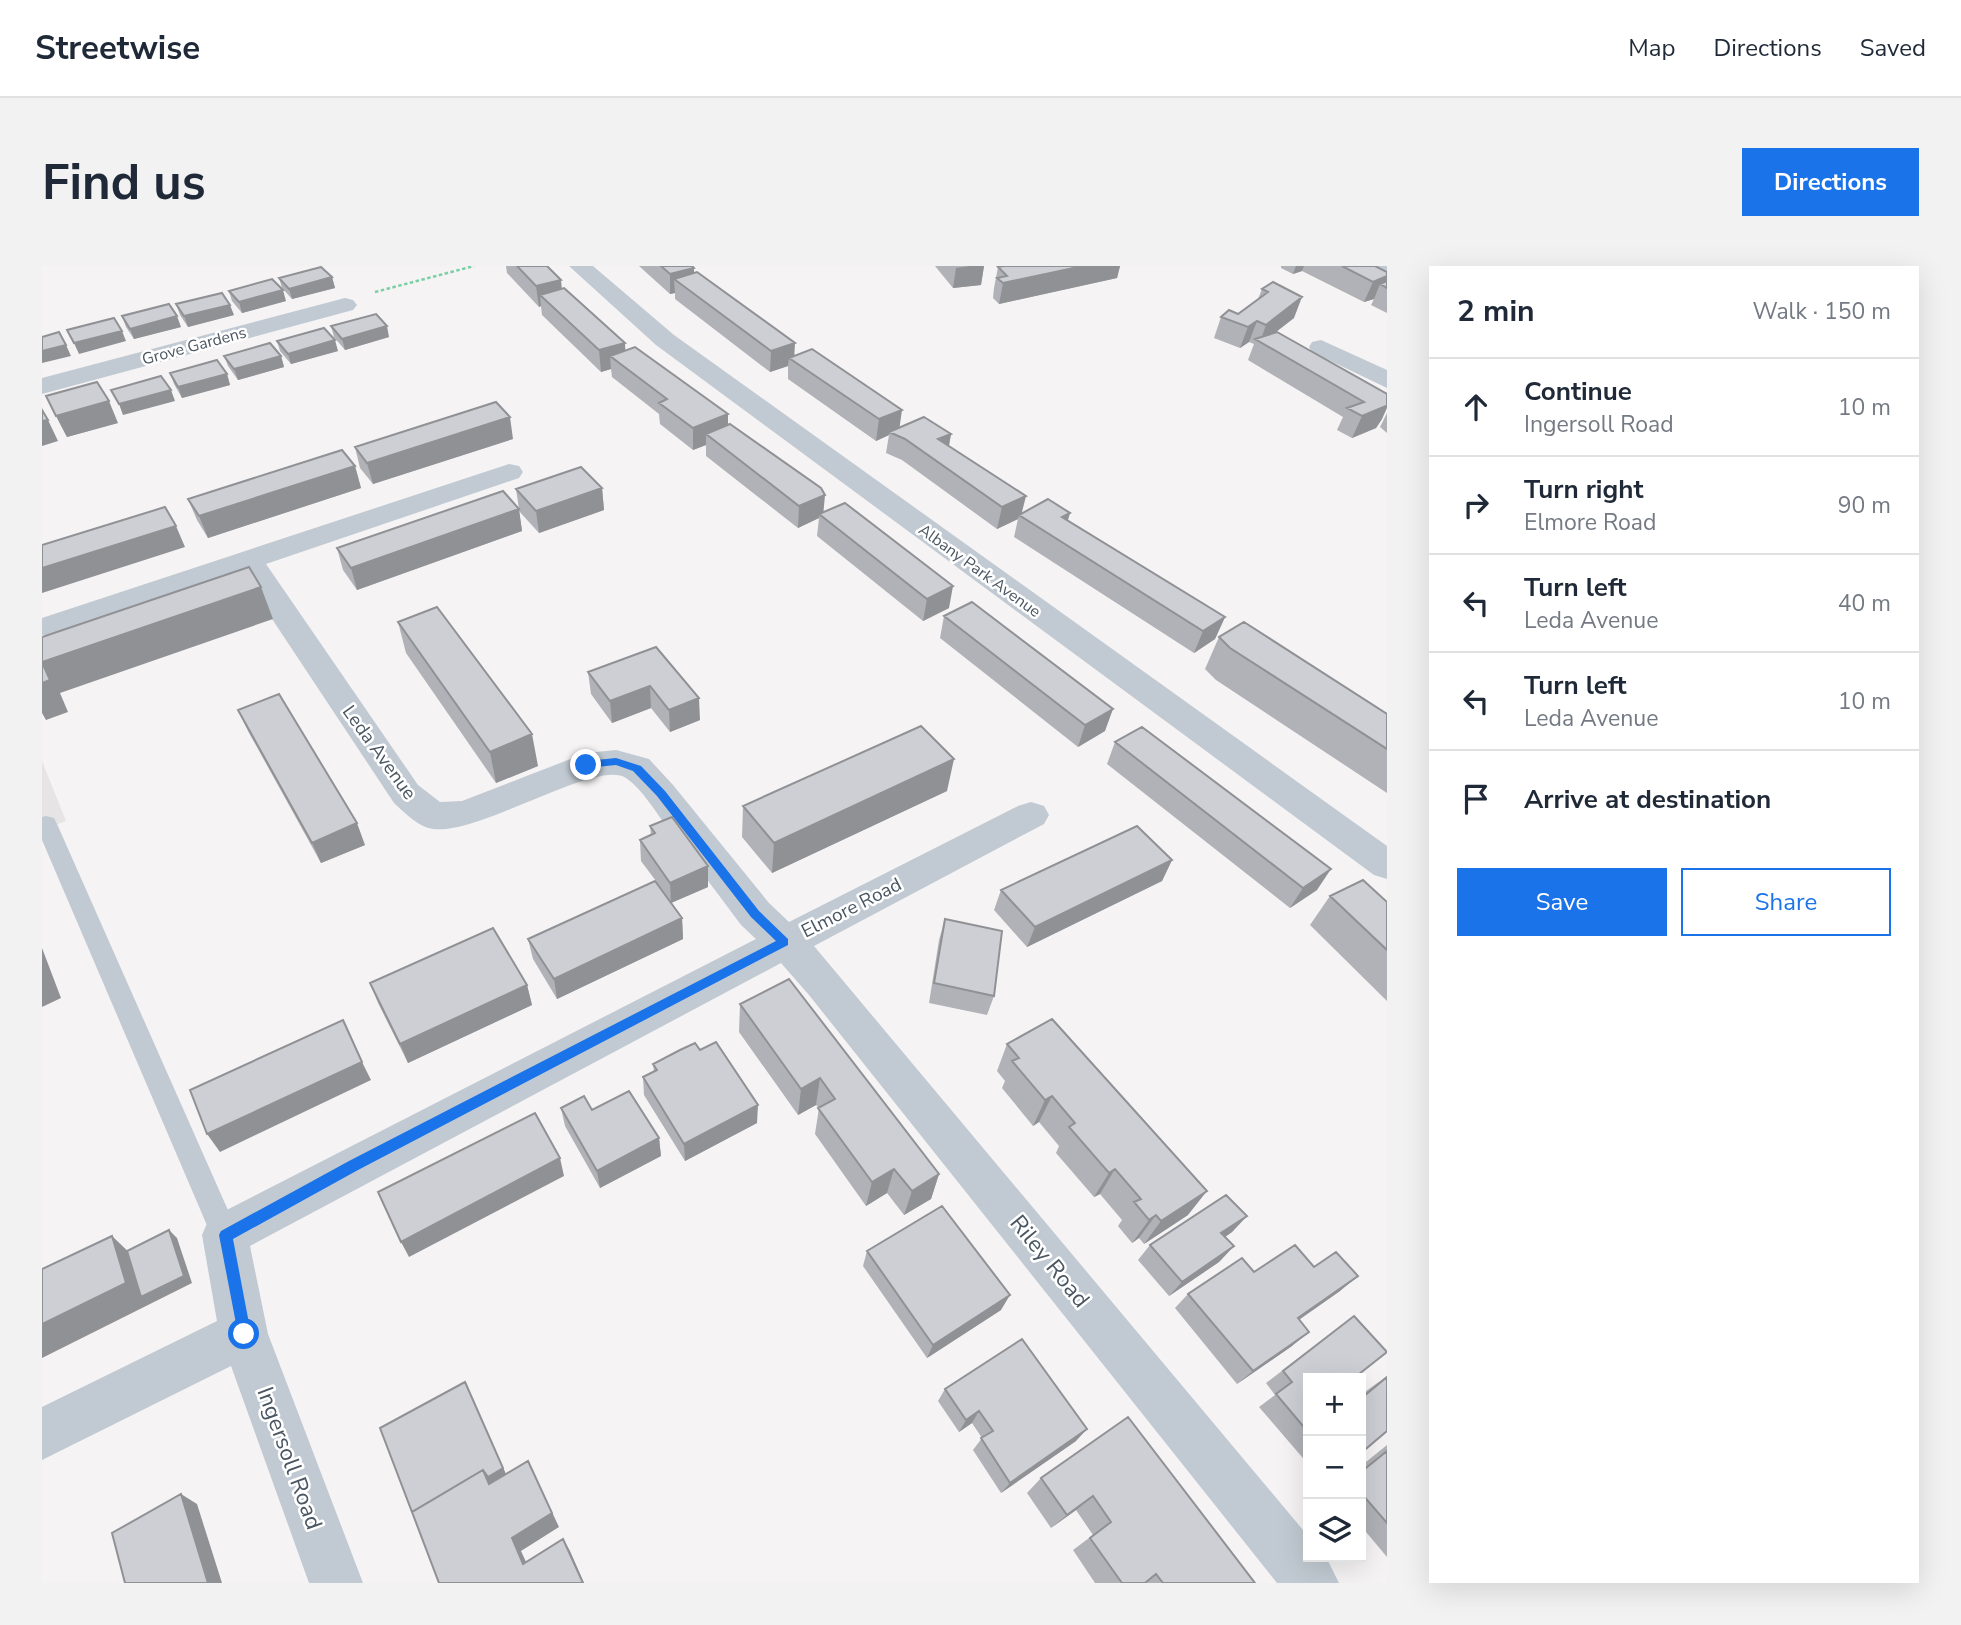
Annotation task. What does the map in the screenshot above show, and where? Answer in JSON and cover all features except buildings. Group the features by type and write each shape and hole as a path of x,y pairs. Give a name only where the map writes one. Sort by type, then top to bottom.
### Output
{"street":[{"name":"Albany Park Avenue","path":"580,266 665,340 1387,865"},
{"path":"1377,266 1387,271"},
{"name":"Grove Gardens","path":"42,386 345,305"},
{"path":"1321,347 1382,372"},
{"path":"48,627 509,472"},
{"name":"Leda Avenue","path":"248,560 406,794 433,816 466,814 586,765 616,762 637,768 661,794 755,914 784,942"},
{"name":"Elmore Road","path":"225,1235 1031,815"},
{"name":"Riley Road","path":"784,942 823,983 1312,1583"},
{"name":"Ingersoll Road","path":"225,1235 244,1334 336,1583"},
{"path":"42,1433 244,1334"}],"lane":[{"path":"46,824 225,1235"}],"path":[{"path":"345,305 374,292 474,266"}],"shaded area":[{"path":"42,761 66,821 42,830"}],"route":[{"path":"244,1334 225,1235 784,942 755,914 661,794 637,768 616,762 586,765"}]}
